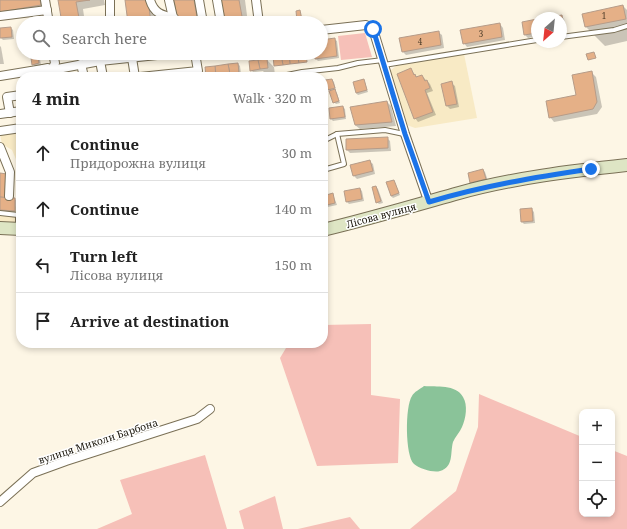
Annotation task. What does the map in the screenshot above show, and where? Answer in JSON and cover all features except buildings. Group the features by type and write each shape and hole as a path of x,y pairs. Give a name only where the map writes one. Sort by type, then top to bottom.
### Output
{"main road":[{"name":"Лісова вулиця","path":"328,229 459,193 541,176 627,165"},
{"path":"0,228 16,229"}],"street":[{"path":"45,0 48,16"},
{"path":"110,0 110,16"},
{"path":"150,0 152,8 165,16"},
{"path":"169,0 173,16"},
{"path":"199,0 201,16"},
{"path":"217,0 220,16"},
{"path":"256,0 258,16"},
{"path":"0,16 47,10"},
{"path":"328,29 368,25 373,29 405,134 429,202"},
{"path":"49,72 54,63 54,60"},
{"path":"132,60 134,72"},
{"path":"188,72 198,71 196,60"},
{"path":"52,72 81,64 100,61 102,72"},
{"path":"81,64 83,72"},
{"path":"0,76 16,75"},
{"path":"10,113 7,97 16,96"},
{"path":"0,114 16,112"},
{"path":"0,130 16,128"},
{"path":"0,147 10,172 11,181 9,196"},
{"name":"вулиця Миколи Барбона","path":"0,502 33,473 197,419 210,409"}],"lane":[{"path":"567,36 614,30 627,26"},
{"path":"302,72 338,68 358,63 383,63 531,41"},
{"path":"328,138 337,134 385,130 405,134"},
{"path":"328,169 344,164 337,134"},
{"path":"0,213 16,215"}],"shaded area":[{"path":"365,33 372,57 341,60 338,36"},
{"path":"464,54 477,118 415,128 407,125 390,71 396,66"},
{"path":"16,132 16,159 12,150 2,144 0,134"},
{"path":"0,205 16,207 16,224 0,222"},
{"path":"371,324 371,395 400,399 398,463 317,466 280,358 286,348 328,348 328,325"},
{"path":"424,386 445,387 456,390 463,397 466,404 465,420 453,442 451,459 448,466 440,471 431,471 417,466 411,459 409,451 407,420 410,401 414,393"},
{"path":"479,394 579,436 579,517 615,517 615,451 627,456 627,529 410,529 456,491 478,427"},
{"path":"205,455 227,529 97,529 132,514 120,480"},
{"path":"275,496 283,529 244,529 239,511"},
{"path":"350,517 360,529 298,529"}],"route":[{"path":"373,29 405,134 429,202 459,193 499,184 591,169"}]}
